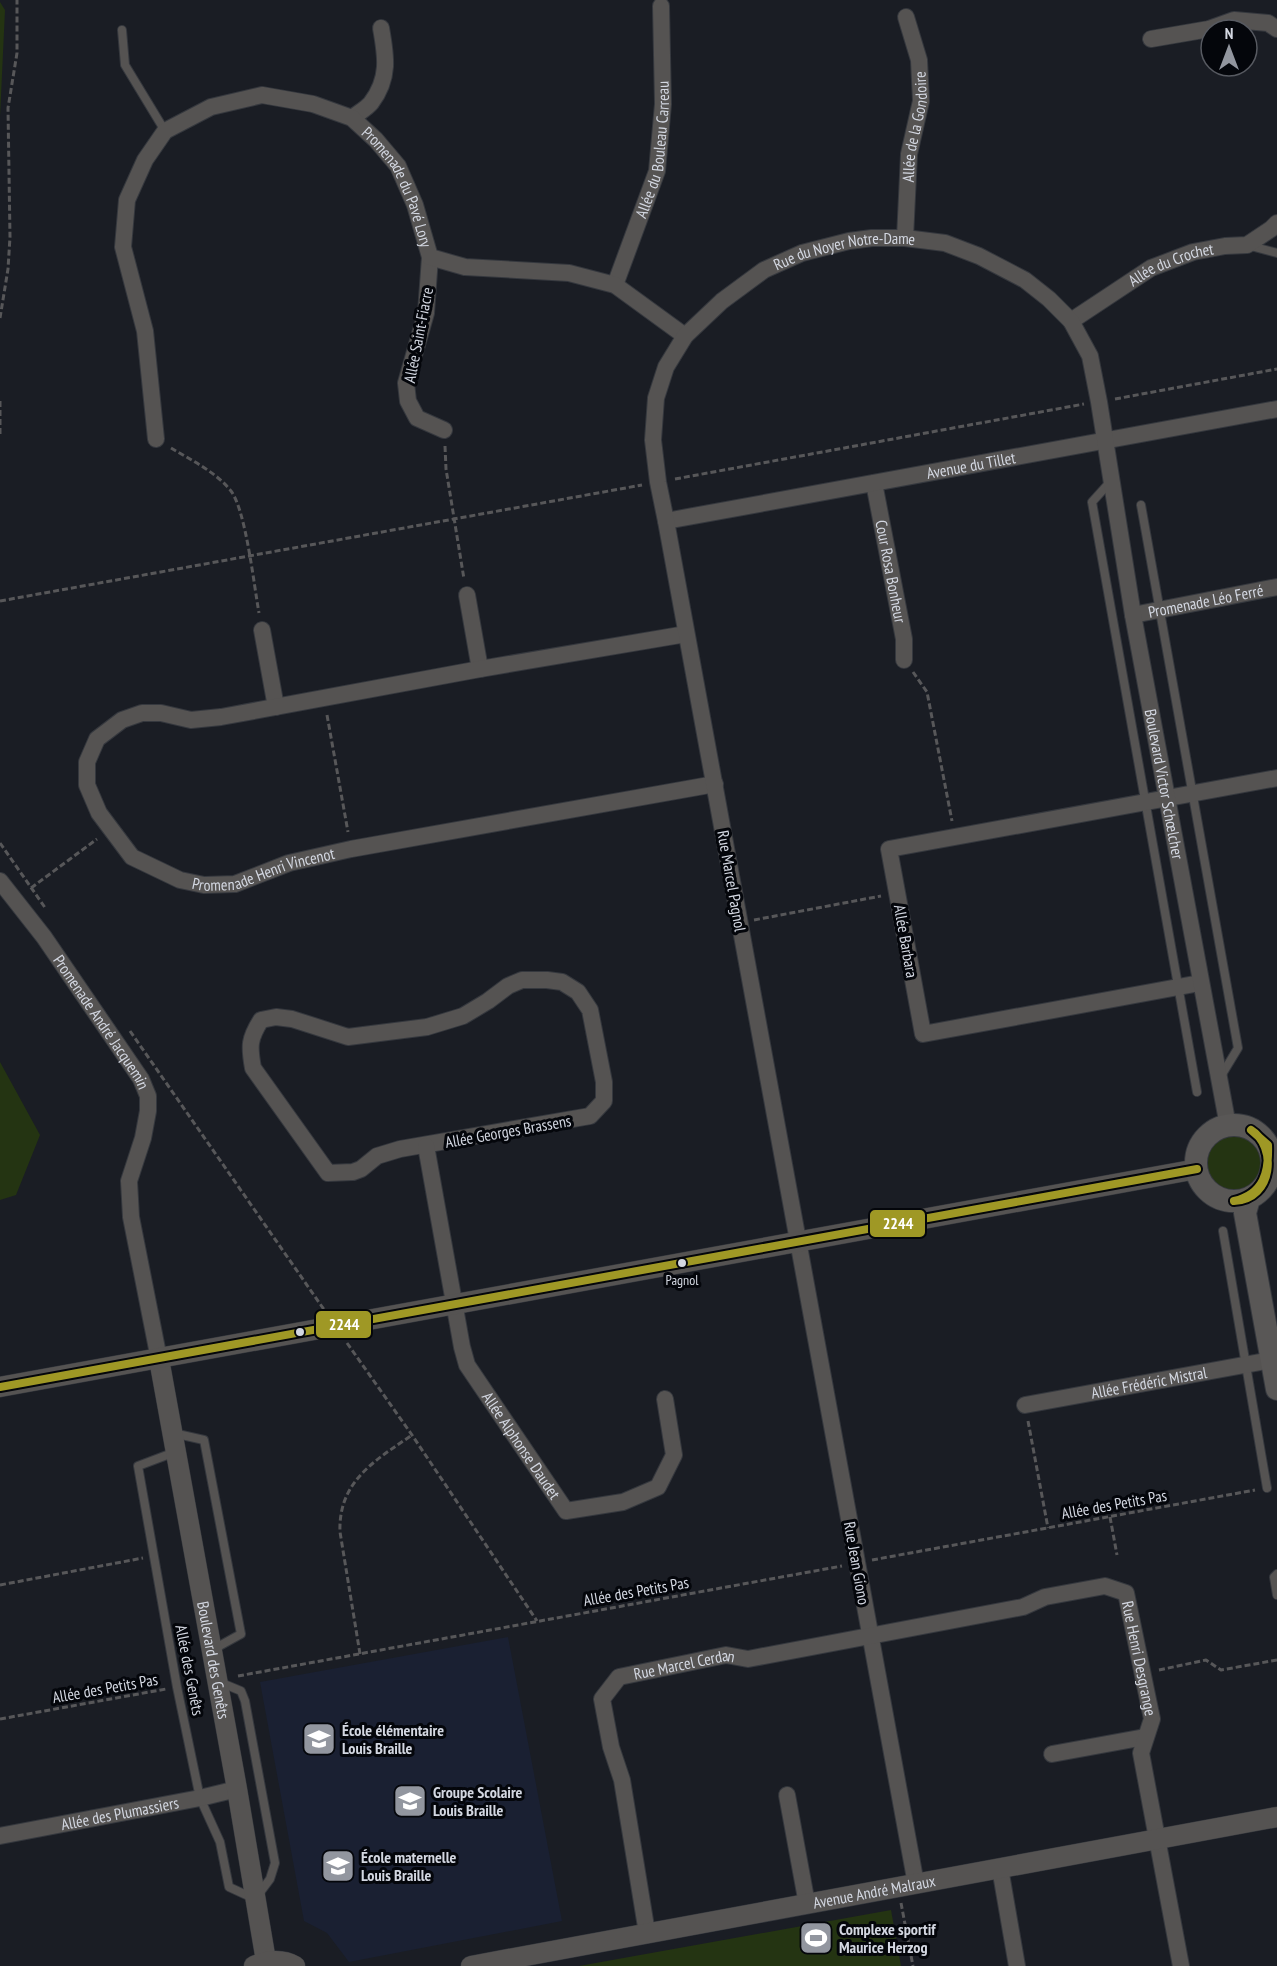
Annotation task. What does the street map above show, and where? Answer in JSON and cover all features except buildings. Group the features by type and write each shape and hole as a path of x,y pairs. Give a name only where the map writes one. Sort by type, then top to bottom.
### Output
{"main road":[{"path":"1240,1125 1251,1129 1261,1136 1275,1156 1270,1177 1265,1186 1249,1199 1238,1202 1226,1201 1207,1190 1200,1180 1197,1169 1200,1146 1207,1137 1228,1126 1240,1125"},
{"path":"1249,1199 1245,1213 1274,1360 1277,1389"}],"street":[{"name":"Allée du Bouleau Carreau","path":"615,285 657,171 663,104 661,6"},
{"name":"Allée de la Gondoire","path":"904,238 909,154 921,101 919,60 906,17"},
{"path":"1151,39 1209,29 1234,20 1268,23 1277,29"},
{"path":"352,118 370,104 386,70 381,28"},
{"name":"Promenade du Pavé Lory","path":"156,439 145,331 123,247 127,200 145,160 165,130 211,107 262,95 313,104 352,118 376,140 398,166 415,204 430,257 465,267 569,273 615,285 685,336"},
{"name":"Allée du Crochet","path":"1071,321 1151,268 1193,252 1225,246 1247,245 1277,223"},
{"name":"Rue du Noyer Notre-Dame","path":"666,521 653,440 656,398 666,367 685,336 722,301 764,270 802,253 849,241 904,238 945,243 979,256 1025,280 1049,298 1071,321 1090,356 1104,441"},
{"name":"Allée Saint-Fiacre","path":"430,257 426,313 414,362 406,383 408,401 417,418 444,430"},
{"name":"Avenue du Tillet","path":"666,521 1277,409"},
{"name":"Boulevard Victor Schœlcher","path":"1104,441 1133,615 1228,1126"},
{"name":"Cour Rosa Bonheur","path":"874,483 904,639 904,660"},
{"name":"Rue Marcel Pagnol","path":"666,521 798,1242"},
{"name":"Promenade Léo Ferré","path":"1133,615 1277,587"},
{"path":"467,595 480,669"},
{"path":"262,630 276,707"},
{"name":"Promenade Henri Vincenot","path":"686,634 221,717 191,720 161,713 142,713 122,720 98,739 87,762 87,785 99,813 132,857 180,880 204,885 235,884 289,863 351,849 714,784"},
{"path":"1167,799 1277,778"},
{"name":"Allée Barbara","path":"1167,799 889,849 923,1034 1200,983"},
{"name":"Promenade André Jacquemin","path":"0,881 44,938 141,1078 148,1096 143,1138 129,1181 131,1217 159,1359"},
{"name":"Allée Georges Brassens","path":"522,980 562,982 578,992 590,1010 604,1082 604,1101 590,1116 426,1146 400,1149 377,1156 361,1169 353,1172 328,1173 253,1068 249,1050 251,1035 261,1020 276,1017 292,1019 348,1037 443,1023 463,1016 508,986 522,980"},
{"name":"Allée Georges Brassens","path":"426,1146 455,1304"},
{"path":"0,1387 1197,1169"},
{"name":"Rue Jean Giono","path":"798,1242 870,1635 907,1885"},
{"name":"Allée Alphonse Daudet","path":"455,1304 467,1365 566,1511 623,1502 658,1487 674,1455 666,1399"},
{"name":"Boulevard des Genêts","path":"159,1359 237,1789 255,1899 260,1964"},
{"name":"Allée Frédéric Mistral","path":"1025,1405 1274,1360"},
{"name":"Rue Henri Desgrange","path":"870,1635 1023,1608 1044,1597 1105,1586 1126,1593 1152,1719 1141,1753 1181,1966"},
{"name":"Rue Marcel Cerdan","path":"647,1933 622,1780 611,1747 602,1699 619,1677 726,1655 748,1659 870,1635"},
{"path":"1052,1754 1145,1737"},
{"name":"Allée des Plumassiers","path":"0,1836 237,1789"},
{"path":"787,1795 807,1904"},
{"name":"Avenue André Malraux","path":"471,1966 1277,1817"},
{"path":"1000,1868 1017,1966"},
{"path":"260,1964 279,1960 295,1966"}],"lane":[{"path":"122,30 125,65 165,130"},
{"path":"1247,245 1277,253"},
{"path":"1111,481 1092,502 1197,1092"},
{"path":"1141,505 1238,1048 1219,1078"},
{"path":"1223,1231 1267,1488"},
{"path":"174,1443 204,1440 241,1634 211,1650"},
{"name":"Allée des Genêts","path":"174,1443 138,1466 177,1687 200,1798 220,1842 229,1887 255,1899"},
{"path":"1277,1574 1274,1577 1277,1595"},
{"path":"216,1680 241,1691 245,1701 275,1863 270,1879 255,1899"}],"path":[{"path":"0,318 8,269 10,237 8,108 17,53 17,0"},
{"path":"0,601 1277,369"},
{"path":"0,401 0,435"},
{"path":"444,430 446,469 467,595"},
{"path":"156,439 210,472 231,492 242,517 262,630"},
{"path":"904,660 927,692 956,837"},
{"path":"324,698 351,849"},
{"path":"31,888 110,828"},
{"path":"0,843 52,918"},
{"path":"740,923 897,893"},
{"path":"127,1025 324,1307 330,1327 348,1345 412,1435 537,1621"},
{"path":"1025,1405 1048,1528"},
{"path":"360,1654 339,1520 346,1495 356,1479 376,1460 412,1435"},
{"name":"Allée des Petits Pas","path":"216,1680 1267,1488"},
{"path":"1110,1517 1116,1555"},
{"path":"0,1585 154,1556"},
{"path":"1142,1673 1206,1660 1221,1670 1277,1660"},
{"name":"Allée des Petits Pas","path":"0,1719 177,1687"},
{"path":"907,1885 913,1966"}],"shaded area":[{"name":"Groupe Scolaire Louis Braille","path":"508,1637 562,1921 349,1962 327,1933 304,1921 260,1682"}],"green space":[{"path":"0,2 5,10 0,117"},
{"path":"0,1062 40,1135 16,1195 0,1200"},
{"path":"1235,1134 1246,1136 1259,1147 1264,1163 1262,1174 1251,1187 1235,1192 1224,1190 1211,1179 1206,1163 1208,1152 1219,1139"},
{"name":"Complexe sportif Maurice Herzog","path":"891,1910 901,1966 579,1966"}],"transit line":[{"name":"2244","path":"1234,1201 1252,1193 1266,1173 1268,1145 1251,1130"},
{"name":"2244","path":"1234,1201 1247,1198 1257,1191 1264,1182 1267,1171 1268,1159 1265,1148 1251,1130"},
{"name":"2244","path":"0,1387 1197,1169"}],"place":[{"name":"Pagnol","path":"682,1263"},
{"name":"École élémentaire Louis Braille","path":"319,1739"},
{"name":"Groupe Scolaire Louis Braille","path":"410,1801"},
{"name":"École maternelle Louis Braille","path":"338,1866"},
{"name":"Complexe sportif Maurice Herzog","path":"816,1938"}]}
